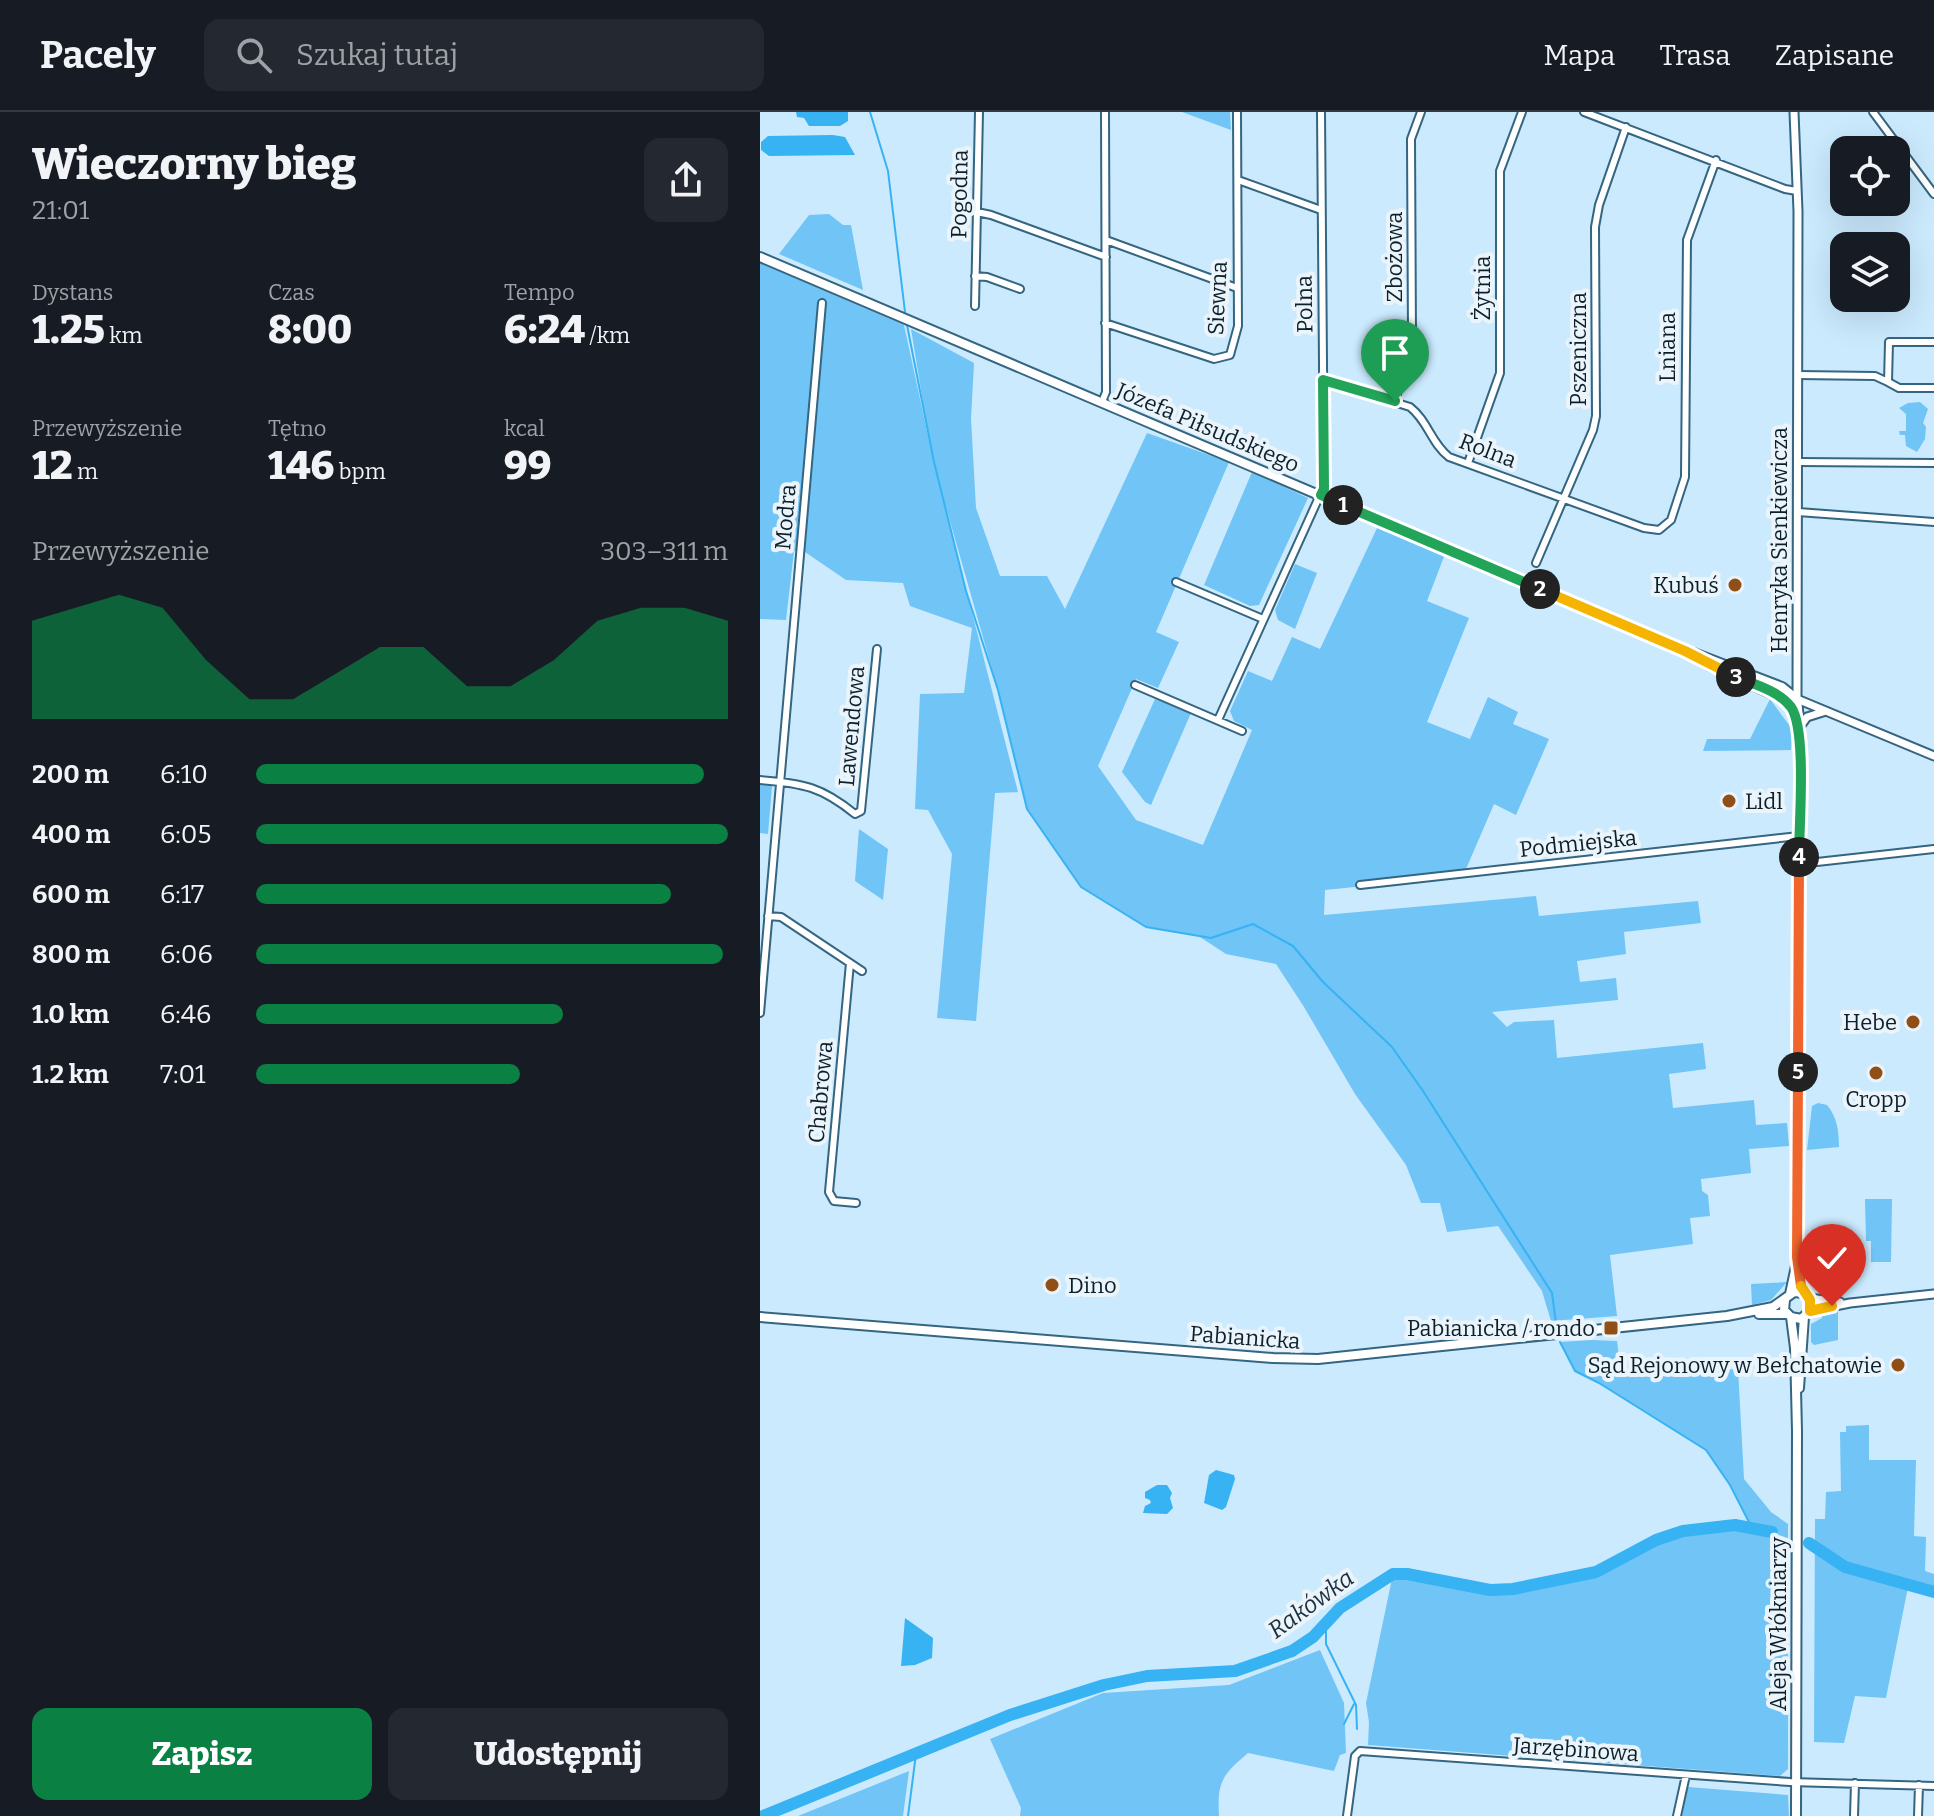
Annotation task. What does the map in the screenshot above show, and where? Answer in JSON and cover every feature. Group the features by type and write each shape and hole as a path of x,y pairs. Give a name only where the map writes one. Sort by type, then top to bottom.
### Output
{"main road":[{"name":"Józefa Piłsudskiego","path":"760,257 1685,651 1710,666 1773,693"},
{"name":"Józefa Piłsudskiego","path":"1685,651 1714,659 1782,687 1797,699"},
{"path":"1773,693 1790,706 1799,728"},
{"name":"Henryka Sienkiewicza","path":"1789,1316 1788,1297 1797,1257 1797,699"},
{"name":"Henryka Sienkiewicza","path":"1797,1257 1807,1296 1807,1314"},
{"name":"Pabianicka","path":"760,1317 1318,1359 1727,1316 1773,1307 1788,1297 1807,1296"},
{"name":"Pabianicka","path":"1727,1316 1807,1314"},
{"name":"Aleja Włókniarzy","path":"1797,1431 1807,1314"},
{"name":"Aleja Włókniarzy","path":"1789,1316 1795,1348 1797,1431 1796,1816"}],"street":[{"name":"Pogodna","path":"975,306 979,112"},
{"path":"1102,402 1106,392 1105,112"},
{"name":"Siewna","path":"1105,323 1214,359 1230,355 1238,326 1237,112"},
{"name":"Polna","path":"1321,112 1324,489 1321,495"},
{"name":"Zbożowa","path":"1395,401 1412,337 1411,139 1421,112"},
{"name":"Żytnia","path":"1468,463 1500,373 1500,171 1522,112"},
{"path":"1584,112 1797,191"},
{"name":"Henryka Sienkiewicza","path":"1794,112 1798,375 1797,699"},
{"path":"1873,112 1934,194"},
{"name":"Pszeniczna","path":"1536,563 1593,430 1596,416 1595,227 1599,205 1626,127"},
{"name":"Lniana","path":"1659,530 1671,520 1685,477 1687,240 1716,160"},
{"path":"1238,180 1321,210"},
{"path":"977,212 1106,257"},
{"path":"1106,240 1237,288"},
{"path":"975,276 1020,289"},
{"name":"Modra","path":"760,1013 822,303"},
{"path":"1888,382 1889,342 1934,342"},
{"path":"1798,375 1875,376 1899,388 1934,388"},
{"name":"Rolna","path":"1323,380 1410,407 1421,415 1439,449 1449,457 1644,528 1659,530"},
{"path":"1798,462 1934,463"},
{"path":"1218,720 1321,495"},
{"path":"1798,512 1934,522"},
{"path":"1176,582 1263,619"},
{"name":"Lawendowa","path":"780,782 813,787 832,796 855,814 861,811 877,649"},
{"path":"1782,687 1797,678"},
{"path":"1135,685 1242,731"},
{"name":"Józefa Piłsudskiego","path":"1773,693 1797,699 1934,756"},
{"path":"1799,728 1807,717 1826,711"},
{"path":"760,780 780,782"},
{"name":"Podmiejska","path":"1360,885 1799,836"},
{"path":"1799,864 1934,849"},
{"path":"768,916 781,917 862,971"},
{"name":"Chabrowa","path":"850,963 829,1192 834,1201 856,1203"},
{"path":"1807,1314 1850,1303 1934,1294"},
{"path":"1807,1296 1850,1303"},
{"name":"Jarzębinowa","path":"1347,1816 1356,1754 1365,1751 1796,1782 1934,1786"},
{"path":"1677,1816 1686,1775"},
{"path":"1854,1816 1855,1783"},
{"path":"1918,1816 1919,1785"}],"shaded area":[{"path":"796,112 848,112 848,121 840,126 809,126 804,118 797,117"},
{"path":"1182,112 1230,112 1231,130"},
{"path":"768,136 845,137 855,155 769,156 761,150 761,142"},
{"path":"829,214 843,225 851,225 863,290 779,254 809,215"},
{"path":"760,263 904,325 930,445 911,329 974,363 971,419 976,508 1000,576 1047,576 1065,609 1147,433 1229,462 1156,632 1179,642 1158,688 1136,679 1098,766 1136,820 1203,845 1252,730 1234,721 1230,711 1248,671 1272,681 1292,637 1320,649 1378,526 1445,554 1427,601 1469,618 1427,722 1470,739 1488,697 1518,712 1513,724 1549,739 1516,815 1494,804 1463,876 1325,890 1324,915 1536,896 1539,916 1698,901 1701,923 1624,932 1626,954 1577,961 1580,982 1616,978 1618,1000 1492,1012 1507,1027 1514,1022 1554,1020 1557,1058 1703,1043 1706,1069 1669,1074 1673,1108 1754,1100 1756,1125 1787,1123 1789,1146 1749,1149 1751,1173 1701,1179 1702,1191 1708,1195 1710,1216 1690,1218 1693,1244 1610,1255 1617,1316 1551,1321 1542,1291 1498,1226 1447,1232 1440,1203 1421,1203 1406,1165 1355,1094 1276,964 1226,954 1197,935 1146,927 1081,887 1027,809 998,690 936,472 1018,792 995,793 976,1021 937,1018 952,854 928,810 915,809 920,694 964,693 972,628 910,606 903,583 846,580 805,552 794,551 786,620 760,619"},
{"path":"1920,402 1928,409 1923,423 1926,427 1925,439 1917,452 1906,446 1905,435 1900,435 1899,431 1906,431 1906,414 1899,408"},
{"path":"1252,472 1308,498 1259,605 1250,606 1204,585"},
{"path":"1295,564 1317,573 1295,629 1278,620 1275,610"},
{"path":"1155,699 1191,713 1151,805 1145,802 1122,772"},
{"path":"1770,699 1792,729 1791,750 1703,751 1707,739 1750,739"},
{"path":"760,785 772,786 768,834 760,833"},
{"path":"859,829 888,849 883,900 855,881"},
{"path":"1818,1103 1827,1105 1833,1114 1839,1147 1807,1150 1812,1106"},
{"path":"1865,1199 1892,1199 1891,1262 1871,1262 1871,1241 1866,1241"},
{"path":"1787,1282 1771,1300 1752,1305 1751,1284"},
{"path":"1838,1311 1838,1340 1814,1345 1811,1342 1811,1324 1822,1318 1822,1313"},
{"path":"1617,1341 1621,1374 1738,1369 1744,1479 1771,1512 1788,1524 1788,1769 1780,1776 1368,1745 1366,1703 1393,1574 1490,1590 1513,1589 1596,1572 1656,1540 1683,1531 1735,1525 1752,1529 1730,1485 1706,1450 1575,1371 1560,1342"},
{"path":"1869,1425 1869,1460 1916,1460 1914,1536 1926,1537 1925,1571 1934,1574 1934,1595 1908,1587 1886,1698 1855,1696 1844,1743 1814,1742 1815,1519 1825,1519 1826,1492 1841,1491 1840,1432 1846,1432 1846,1426"},
{"path":"1216,1470 1234,1475 1235,1479 1226,1507 1222,1510 1204,1503 1209,1475"},
{"path":"1157,1485 1167,1485 1172,1493 1173,1508 1167,1514 1143,1513 1145,1506 1151,1503 1145,1498 1145,1492"},
{"path":"905,1618 933,1638 932,1658 915,1665 901,1666"},
{"path":"1320,1650 1344,1703 1346,1753 1340,1755 1334,1771 1248,1753 1223,1780 1219,1816 1020,1816 1021,1808 990,1739 1103,1693 1229,1685"},
{"path":"909,1771 903,1816 798,1816"},
{"path":"1688,1787 1788,1795 1789,1816 1682,1816"}],"waterway":[{"path":"870,112 888,171 905,312"},
{"path":"907,325 934,462 966,591 998,690 1027,809 1081,887 1146,927 1211,938 1253,924 1293,946 1323,982 1392,1047 1423,1091 1552,1293 1556,1323"},
{"name":"Rakówka","path":"1560,1342 1575,1371 1706,1450 1730,1485 1753,1530"},
{"name":"Rakówka","path":"763,1816 1010,1715 1104,1685 1147,1676 1235,1671 1292,1651 1313,1637 1340,1608 1393,1574 1490,1590 1513,1589 1596,1572 1656,1540 1683,1531 1735,1525 1772,1532"},
{"name":"Rakówka","path":"1809,1543 1845,1567 1934,1592"},
{"path":"1326,1622 1326,1644 1356,1705 1357,1729"},
{"path":"1344,1724 1354,1704"},
{"path":"908,1816 916,1754"}],"place":[{"name":"Kubuś","path":"1735,585"},
{"name":"Lidl","path":"1729,801"},
{"name":"Hebe","path":"1913,1022"},
{"name":"Cropp","path":"1876,1073"},
{"name":"Dino","path":"1052,1285"},
{"name":"Pabianicka / rondo","path":"1611,1328"},
{"name":"Sąd Rejonowy w Bełchatowie","path":"1898,1365"}],"route":[{"path":"1395,401 1323,380 1324,489 1321,495 1685,651 1710,666 1773,693 1793,711 1800,729 1797,1257 1801,1287 1810,1300 1810,1311 1832,1306"}]}
